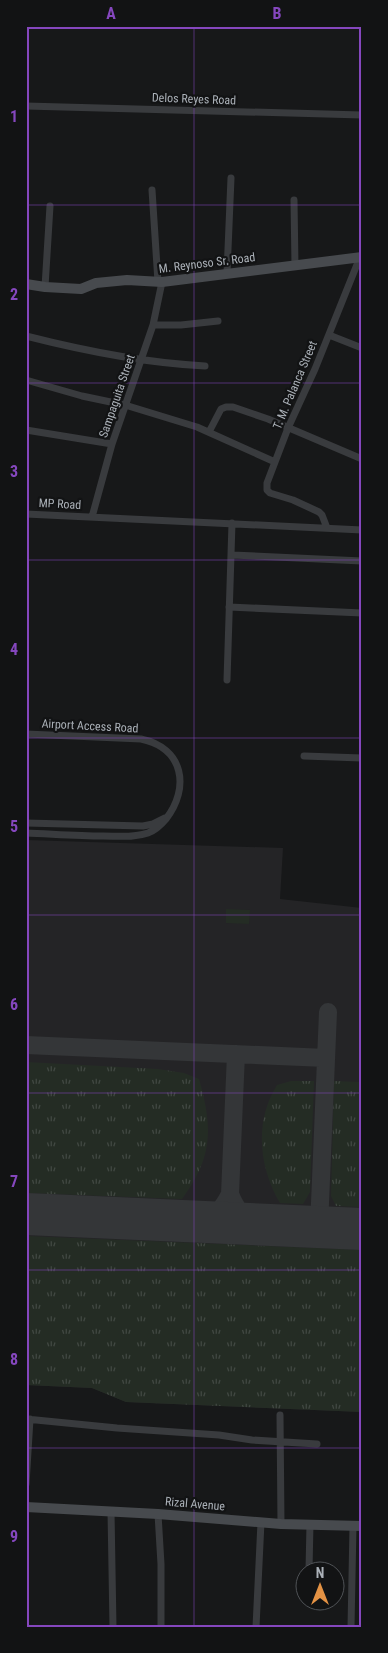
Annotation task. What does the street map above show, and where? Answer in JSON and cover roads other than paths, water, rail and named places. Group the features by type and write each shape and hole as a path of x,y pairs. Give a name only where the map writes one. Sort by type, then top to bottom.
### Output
{"street":[{"name":"Delos Reyes Road","path":"26,106 362,115"},
{"path":"227,273 231,178"},
{"name":"Sampaguita Street","path":"92,517 112,444 153,326 160,282 154,250 152,190"},
{"path":"294,200 296,266"},
{"path":"44,287 50,206"},
{"name":"M. Reynoso Sr. Road","path":"26,284 81,289 96,283 127,280 160,282 361,257"},
{"name":"T. M. Palanca Street","path":"327,528 324,518 319,512 300,503 270,493 267,490 267,483 288,428 361,257"},
{"path":"153,326 218,321"},
{"path":"328,335 362,348"},
{"path":"26,336 140,360 173,365 205,366"},
{"path":"26,380 82,396 125,405 191,425 274,462"},
{"path":"208,432 221,409 233,407 268,418 362,459"},
{"path":"26,430 112,444"},
{"name":"MP Road","path":"26,514 362,530"},
{"path":"227,680 232,523"},
{"path":"232,555 362,561"},
{"path":"229,607 362,613"},
{"name":"Airport Access Road","path":"26,734 150,741 159,746 173,759 180,775 178,799 173,810 161,826 155,830 140,835 97,836 26,833"},
{"path":"304,756 362,758"},
{"path":"26,823 143,826 153,824 167,817"},
{"path":"280,1415 281,1524"},
{"path":"26,1484 28,1419 117,1428 219,1434 252,1440 317,1444"},
{"name":"Rizal Avenue","path":"26,1507 158,1514 281,1524 358,1526"},
{"path":"112,1512 113,1627"},
{"path":"158,1514 161,1627"},
{"path":"256,1627 261,1522"},
{"path":"308,1560 310,1524"},
{"path":"351,1627 358,1526"}]}
